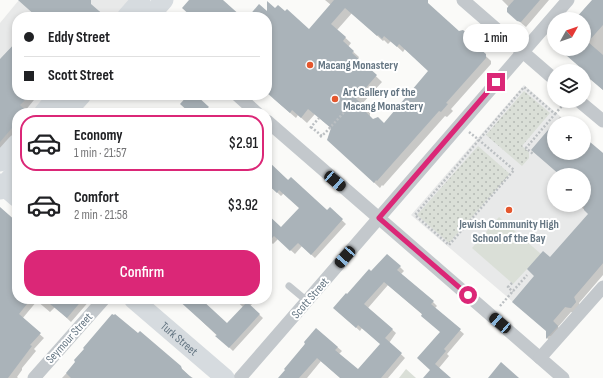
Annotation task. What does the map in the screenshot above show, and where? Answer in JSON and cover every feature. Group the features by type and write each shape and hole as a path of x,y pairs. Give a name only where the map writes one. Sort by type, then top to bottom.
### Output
{"main road":[{"path":"137,10 164,0"},
{"path":"47,108 54,100"},
{"path":"70,108 78,100"},
{"path":"0,162 12,149"},
{"path":"5,189 12,178"},
{"name":"Turk Street","path":"140,304 225,378"}],"street":[{"path":"463,0 547,73"},
{"name":"Scott Street","path":"240,378 568,0"},
{"path":"242,100 251,108"},
{"path":"587,108 603,122"},
{"path":"272,125 563,378"},
{"path":"540,358 603,287"},
{"name":"Seymour Street","path":"34,378 100,304"}],"lane":[{"path":"289,286 307,301"}],"path":[{"path":"460,124 479,140 514,170 449,245 415,215 479,140 524,87 555,114"},
{"path":"319,118 311,127 321,136 348,108"},
{"path":"533,154 526,148 560,108"},
{"path":"492,316 527,275"},
{"path":"512,283 508,287 513,292"}],"shaded area":[{"path":"19,0 129,0 119,12 12,12 12,100 44,100 37,108 12,108 12,137 0,151 0,23"},
{"name":"Jewish Community High School of the Bay","path":"524,85 547,105 547,108 551,108 560,116 547,116 547,160 591,160 591,143 603,153 603,263 574,297 576,302 571,308 565,307 553,321 558,326 558,329 552,336 546,334 546,330 411,215"},
{"path":"524,91 550,113 522,146 529,152 529,158 522,166 486,135"},
{"path":"478,146 510,174 449,243 417,215"},
{"path":"499,217 541,254 513,284 472,248"},
{"path":"406,369 416,378 399,378"}],"building":[{"path":"18,0 91,0 91,4 100,12 31,12"},
{"path":"189,0 223,0 236,12 186,12 182,8"},
{"path":"334,0 428,0 428,3 459,31 463,30 468,34 468,39 486,54 486,58 446,103 448,104 441,112 439,111 374,183 327,140 331,128 308,109 301,118 292,110 290,113 272,97 272,12 252,12 259,4 267,11 267,1 275,8 278,5 285,11 287,9 309,29","holes":["345,8 377,36 378,35 382,39 384,36 397,47 399,44 428,71 384,123 378,117 373,119 365,111 365,106 356,99 377,75 352,53 354,51 343,41 346,37 331,24"]},
{"path":"514,0 540,0 521,22 517,21 507,12 507,8"},
{"path":"592,0 603,0 603,25 591,39 591,12 581,12"},
{"path":"591,45 603,55 603,90 591,80 591,64 576,64 567,56 591,56"},
{"path":"12,46 12,100 25,100 20,105 23,108 12,108 12,128 0,142 0,59"},
{"path":"184,100 201,100 209,107 184,108 180,104"},
{"path":"547,131 547,160 591,160 591,143 603,153 603,263 574,297 576,302 571,308 565,307 553,321 558,326 546,339 546,331 512,302 534,276 527,269 543,251 550,257 588,214 586,212 591,212 591,168 552,168 531,150"},
{"path":"272,165 288,180 291,177 327,210 330,207 343,219 311,255 298,243 290,251 274,236 272,238 272,219 281,227 299,208 279,190 277,193 272,188"},
{"path":"0,207 12,218 12,304 27,304 19,314 41,333 30,345 32,346 8,378 0,378"},
{"path":"387,254 401,266 397,270 434,301 431,304 461,329 444,349 446,351 435,364 451,378 423,378 430,370 417,358 440,332 421,316 422,314 384,282 364,304 393,329 385,338 402,353 381,378 340,378 317,358 299,378 278,378 316,328 338,347 335,350 358,369 380,344 358,325 356,328 333,308 369,269 371,271"},
{"path":"50,304 79,304 67,318"},
{"path":"183,304 206,304 227,323 245,304 249,304 260,314 229,348 215,336 217,335"},
{"path":"112,314 115,314 138,333 140,331 181,366 182,369 192,378 71,378 66,373 75,362 74,360"},
{"path":"501,362 519,378 488,378"}],"place":[{"name":"Macang Monastery","path":"310,65"},
{"name":"Art Gallery of the Macang Monastery","path":"335,99"},
{"name":"Jewish Community High School of the Bay","path":"509,210"}],"route":[{"path":"468,295 379,218 496,82"}]}
